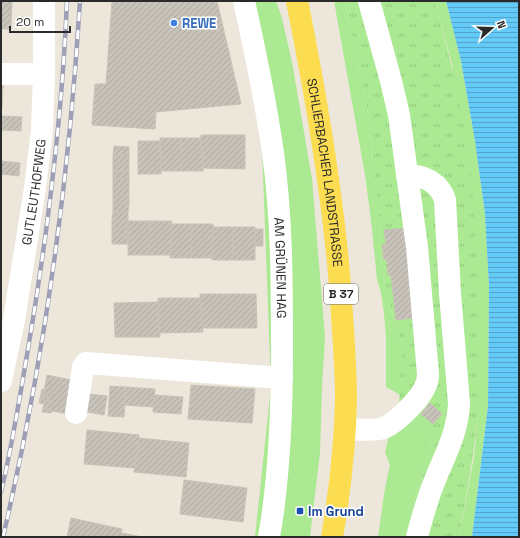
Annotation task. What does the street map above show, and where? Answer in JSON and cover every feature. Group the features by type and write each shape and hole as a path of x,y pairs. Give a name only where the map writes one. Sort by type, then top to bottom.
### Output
{"main road":[{"name":"SCHLIERBACHER LANDSTRASSE","path":"297,1 313,80 326,161 337,249 346,363 345,428 341,474 332,537"}],"street":[{"name":"GUTLEUTHOFWEG","path":"1,381 4,356 14,320 35,188 42,130 44,1"},
{"name":"AM GRÜNEN HAG","path":"244,1 266,106 278,195 281,266 281,420 277,475 269,537"},
{"path":"345,428 380,430 390,424 410,407 424,389 428,379 428,359 417,247 396,99 369,1"},
{"path":"1,74 44,74"},
{"path":"407,175 426,178 440,190 445,200 450,293 459,404 452,442 430,493 417,537"},
{"path":"76,413 83,367 86,363 282,378"}],"green space":[{"path":"237,1 276,1 282,18 292,62 312,179 325,337 320,453 310,537 255,537 271,386 261,122"},
{"path":"334,1 345,1 367,106 380,224 382,269 390,307 402,346 400,395 386,387 386,337 384,313 377,279 365,175"},
{"path":"345,1 435,1 456,87 462,116 473,195 477,276 479,372 478,414 470,476 459,537 406,537 417,490 432,442 428,433 399,404 402,346 390,307 382,269 380,224 367,106"},
{"path":"435,1 446,1 461,61 475,141 485,214 489,286 488,406 472,537 459,537 474,457 478,413 479,368 452,64"},
{"path":"399,404 428,433 432,442 417,490 406,537 378,537 390,465 385,452"}],"water":[{"path":"446,1 519,1 519,537 472,537 488,406 489,286 485,214 475,141 461,61"}],"building":[{"path":"1,1 12,1 11,29 1,29"},
{"path":"112,1 217,1 241,104 156,112 155,129 92,125 95,84 106,84"},
{"path":"1,84 3,84 2,108 1,108"},
{"path":"1,116 22,117 21,131 1,130"},
{"path":"201,135 245,135 245,169 203,168"},
{"path":"160,138 181,138 182,171 161,171"},
{"path":"181,138 201,138 203,171 182,171"},
{"path":"138,141 160,141 161,174 138,174"},
{"path":"114,146 129,147 129,155 113,155"},
{"path":"113,155 129,155 129,163 113,163"},
{"path":"1,161 20,163 19,176 1,174"},
{"path":"113,163 129,163 129,171 113,171"},
{"path":"113,171 129,171 129,179 113,179"},
{"path":"113,179 129,179 129,188 113,187"},
{"path":"113,187 129,188 129,196 113,195"},
{"path":"113,195 129,196 129,204 113,204"},
{"path":"113,204 129,204 128,212 113,212"},
{"path":"113,212 128,212 128,220 112,220"},
{"path":"112,220 128,220 128,228 112,228"},
{"path":"128,221 150,221 149,255 128,255"},
{"path":"150,221 172,221 170,255 149,255"},
{"path":"172,224 192,224 191,258 170,258"},
{"path":"192,224 213,224 212,258 191,258"},
{"path":"213,227 233,227 233,260 212,260"},
{"path":"233,227 255,227 255,260 233,260"},
{"path":"112,228 128,228 128,236 112,236"},
{"path":"406,228 414,318 396,320 391,275 388,275 387,260 384,260 382,245 386,245 384,230"},
{"path":"255,229 263,229 263,246 255,246"},
{"path":"112,236 128,236 128,244 112,244"},
{"path":"200,294 256,294 257,328 202,328"},
{"path":"158,298 200,298 203,332 159,333"},
{"path":"158,302 160,337 115,337 114,303"},
{"path":"47,375 76,381 68,414 47,410 50,397 43,396"},
{"path":"191,385 255,389 252,423 188,419"},
{"path":"110,386 126,387 124,417 108,416"},
{"path":"126,387 155,389 153,407 125,405"},
{"path":"42,389 45,390 43,396 50,397 47,410 52,410 51,413 42,412 44,404 39,403"},
{"path":"89,394 107,396 104,415 87,412"},
{"path":"154,395 183,397 181,414 153,412"},
{"path":"430,403 442,414 433,424 421,414"},
{"path":"87,430 139,435 138,456 136,456 135,468 84,464"},
{"path":"139,438 189,443 186,477 134,472"},
{"path":"184,480 247,488 243,522 180,514"},
{"path":"71,518 122,529 121,537 67,537"},
{"path":"122,533 142,537 121,537"}],"railway":[{"path":"1,492 12,441 34,311 53,179 65,46 67,1"},
{"path":"3,537 31,404 53,271 69,136 80,1"}],"place":[{"name":"REWE","path":"174,23"},
{"name":"Im Grund","path":"300,511"}]}
